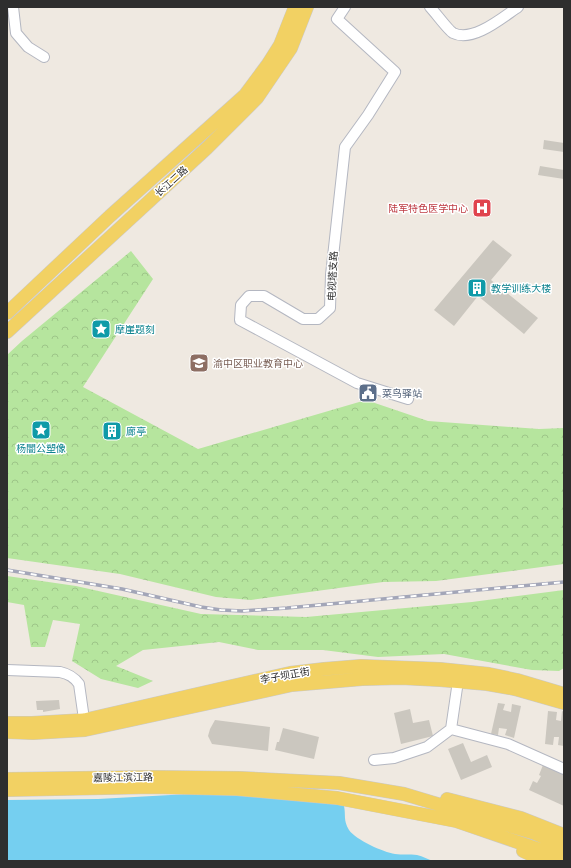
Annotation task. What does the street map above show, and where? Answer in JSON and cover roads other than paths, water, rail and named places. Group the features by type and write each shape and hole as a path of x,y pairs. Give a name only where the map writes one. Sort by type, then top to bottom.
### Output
{"main road":[{"name":"长江二路","path":"7,313 110,216 245,95 280,45 294,7"},
{"name":"长江二路","path":"7,332 207,148 257,98 291,48 307,7"},
{"name":"李子坝正街","path":"85,725 290,673 324,668 362,666 462,670 517,680 564,694"},
{"name":"李子坝正街","path":"7,732 33,728 85,725 292,685 362,679 401,678 458,681 515,689 564,703"},
{"name":"李子坝正街","path":"7,722 33,728"},
{"name":"嘉陵江滨江路","path":"7,779 152,777 238,783"},
{"name":"嘉陵江滨江路","path":"7,790 153,787 238,783"},
{"path":"238,783 339,783 404,794 454,800 521,818 564,834"},
{"path":"238,783 337,798 456,821 564,858"},
{"path":"404,794 534,834 564,846"},
{"path":"456,821 545,861"}],"street":[{"path":"13,7 16,32 28,47 44,57"},
{"name":"电视塔支路","path":"345,7 337,19 395,72 368,115 344,147 331,275 330,308 318,319 303,318 264,296 249,296 241,305 240,320 357,383 408,399"},
{"path":"430,7 453,33 468,35 479,32 518,7"},
{"path":"7,670 60,672 69,674 79,684 85,725"},
{"path":"374,760 394,758 427,747 450,729 458,681"},
{"path":"450,729 508,744 564,769"}],"water":[{"path":"189,794 339,795 344,806 347,826 352,834 357,838 390,853 417,855 434,861 7,861 7,800 98,799"}],"railway":[{"path":"7,570 122,589 201,607 242,611 564,582"}],"place":[{"name":"陆军特色医学中心","path":"482,208"},
{"name":"教学训练大楼","path":"477,288"},
{"name":"摩崖题刻","path":"101,329"},
{"name":"渝中区职业教育中心","path":"199,363"},
{"name":"菜鸟驿站","path":"368,393"},
{"name":"杨闇公塑像","path":"41,430"},
{"name":"廊亭","path":"112,431"}]}
